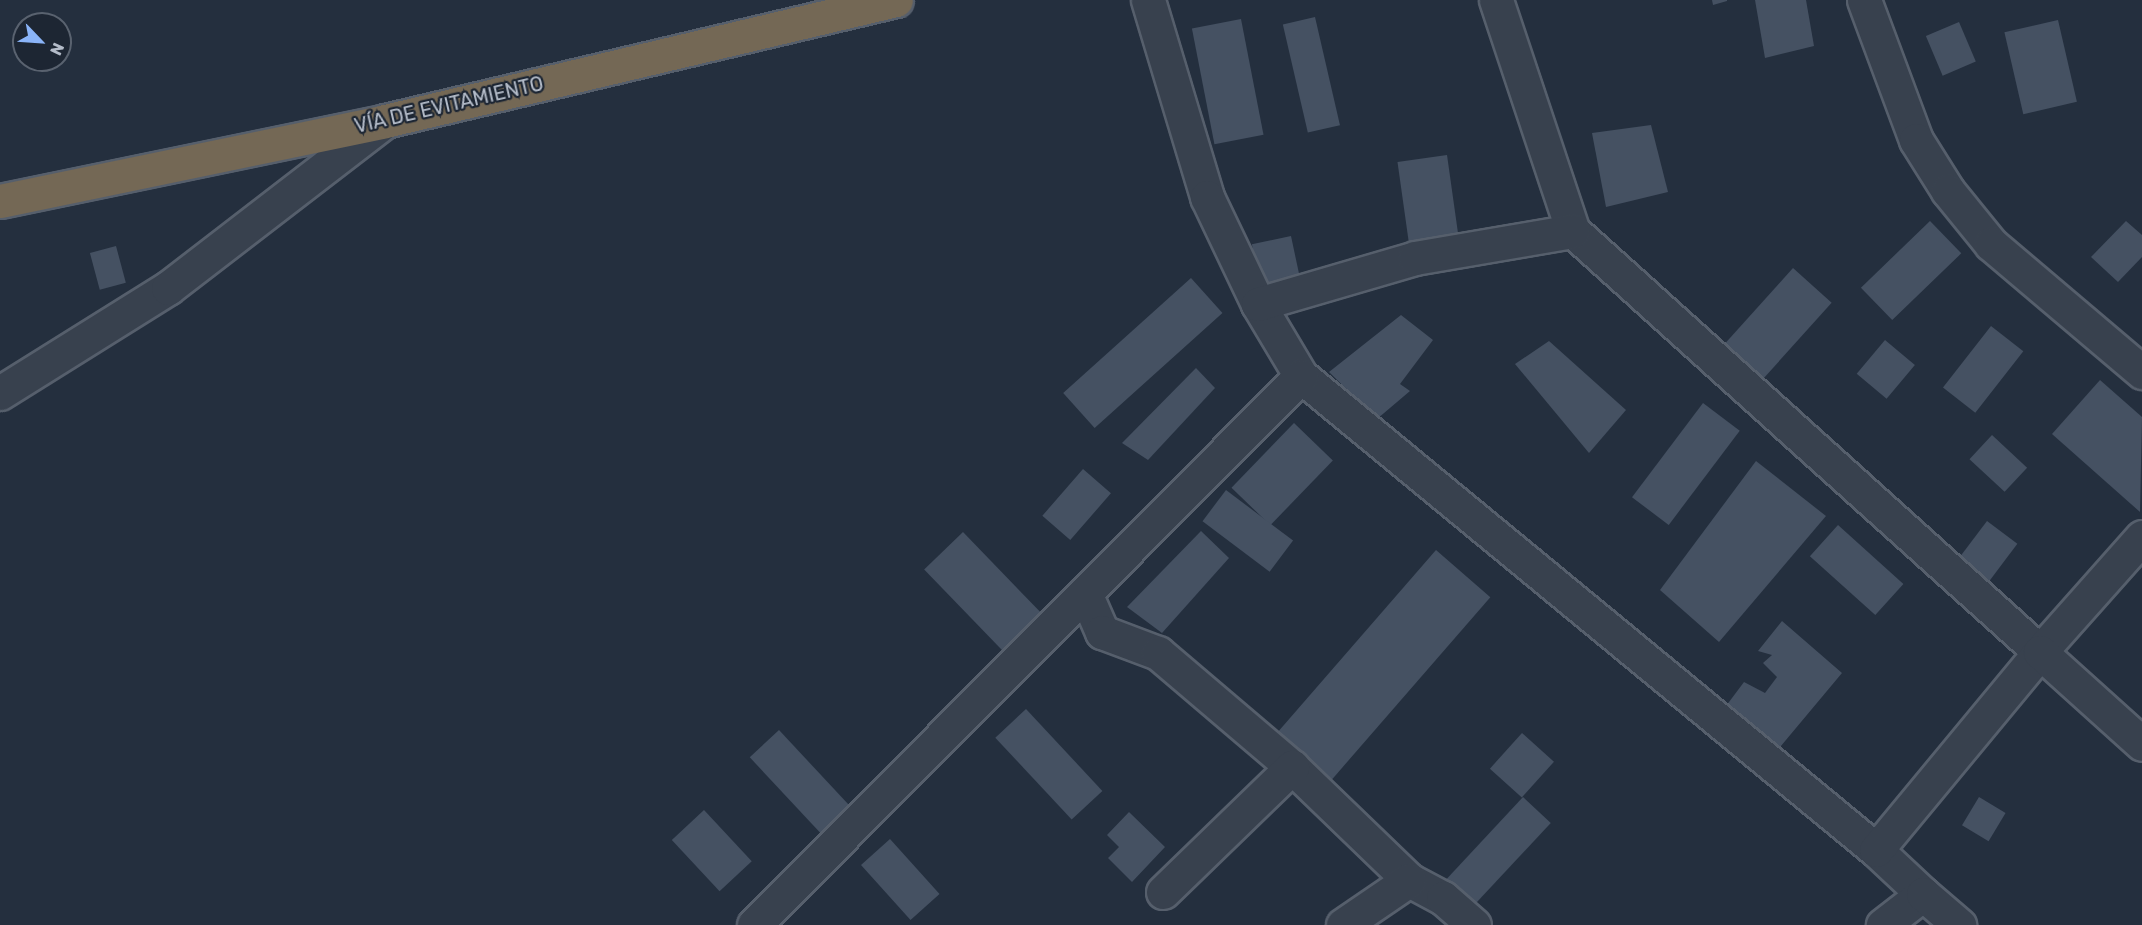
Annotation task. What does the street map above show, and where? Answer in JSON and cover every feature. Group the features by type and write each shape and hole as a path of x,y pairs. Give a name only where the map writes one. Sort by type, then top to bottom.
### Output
{"highway":[{"name":"VÍA DE EVITAMIENTO","path":"0,201 385,121 896,0"}],"street":[{"path":"1148,0 1207,197 1258,304 1301,376 1876,850 1959,925"},
{"path":"1496,0 1573,231 2142,744"},
{"path":"1864,0 1916,140 1948,191 1991,244 2142,372"},
{"path":"0,393 168,288 385,121"},
{"path":"1258,304 1415,258 1573,231"},
{"path":"754,925 1301,376"},
{"path":"1876,850 2040,652 2142,537"},
{"path":"1085,593 1101,632 1158,653 1292,767 1409,880 1443,898 1474,925"},
{"path":"1163,892 1292,767"},
{"path":"1343,925 1409,880"},
{"path":"1883,925 1923,894"}],"building":[{"path":"1712,0 1727,0 1727,1 1713,5"},
{"path":"1755,0 1806,0 1814,46 1765,58"},
{"path":"1315,17 1340,125 1308,133 1283,24"},
{"path":"1241,19 1264,135 1214,144 1192,29"},
{"path":"2058,20 2077,102 2023,114 2004,32"},
{"path":"1959,22 1976,62 1943,76 1926,36"},
{"path":"1651,125 1668,192 1606,207 1592,133"},
{"path":"1447,155 1460,250 1411,257 1397,162"},
{"path":"1930,221 1961,253 1892,320 1861,288"},
{"path":"2126,221 2142,235 2142,257 2118,282 2091,257"},
{"path":"1291,236 1300,277 1261,285 1252,244"},
{"path":"116,246 126,283 100,290 90,253"},
{"path":"1793,268 1832,303 1758,385 1719,350"},
{"path":"1191,278 1222,313 1095,428 1063,393"},
{"path":"1401,315 1433,340 1400,384 1410,391 1377,419 1329,372"},
{"path":"1991,326 2023,351 1975,413 1943,387"},
{"path":"1885,340 1915,365 1887,399 1857,374"},
{"path":"1549,341 1626,410 1589,453 1515,364"},
{"path":"1196,368 1215,388 1148,460 1122,443"},
{"path":"2100,380 2142,417 2140,512 2052,434"},
{"path":"1703,403 1740,431 1669,525 1632,497"},
{"path":"1294,423 1333,461 1270,525 1231,488"},
{"path":"1992,435 2027,468 2005,492 1969,459"},
{"path":"1756,461 1826,516 1719,642 1660,590"},
{"path":"1083,469 1111,493 1070,540 1042,516"},
{"path":"1226,490 1293,541 1270,572 1203,521"},
{"path":"1987,521 2017,544 1988,582 1958,559"},
{"path":"1838,525 1903,584 1875,615 1810,556"},
{"path":"1201,531 1229,558 1162,633 1127,607"},
{"path":"963,532 1041,613 1002,650 924,570"},
{"path":"1436,550 1490,597 1330,782 1275,735"},
{"path":"1782,621 1842,673 1775,753 1723,710 1744,682 1765,693 1777,677 1763,663 1772,655 1758,651"},
{"path":"1026,709 1102,791 1072,820 995,738"},
{"path":"779,730 851,807 821,834 750,757"},
{"path":"1522,733 1554,762 1522,797 1490,769"},
{"path":"1523,797 1551,823 1474,906 1446,880"},
{"path":"1979,797 2006,813 1989,841 1962,825"},
{"path":"704,810 752,861 720,891 672,840"},
{"path":"1129,812 1165,847 1132,882 1108,858 1119,847 1107,835"},
{"path":"890,839 940,894 911,920 861,865"}]}
